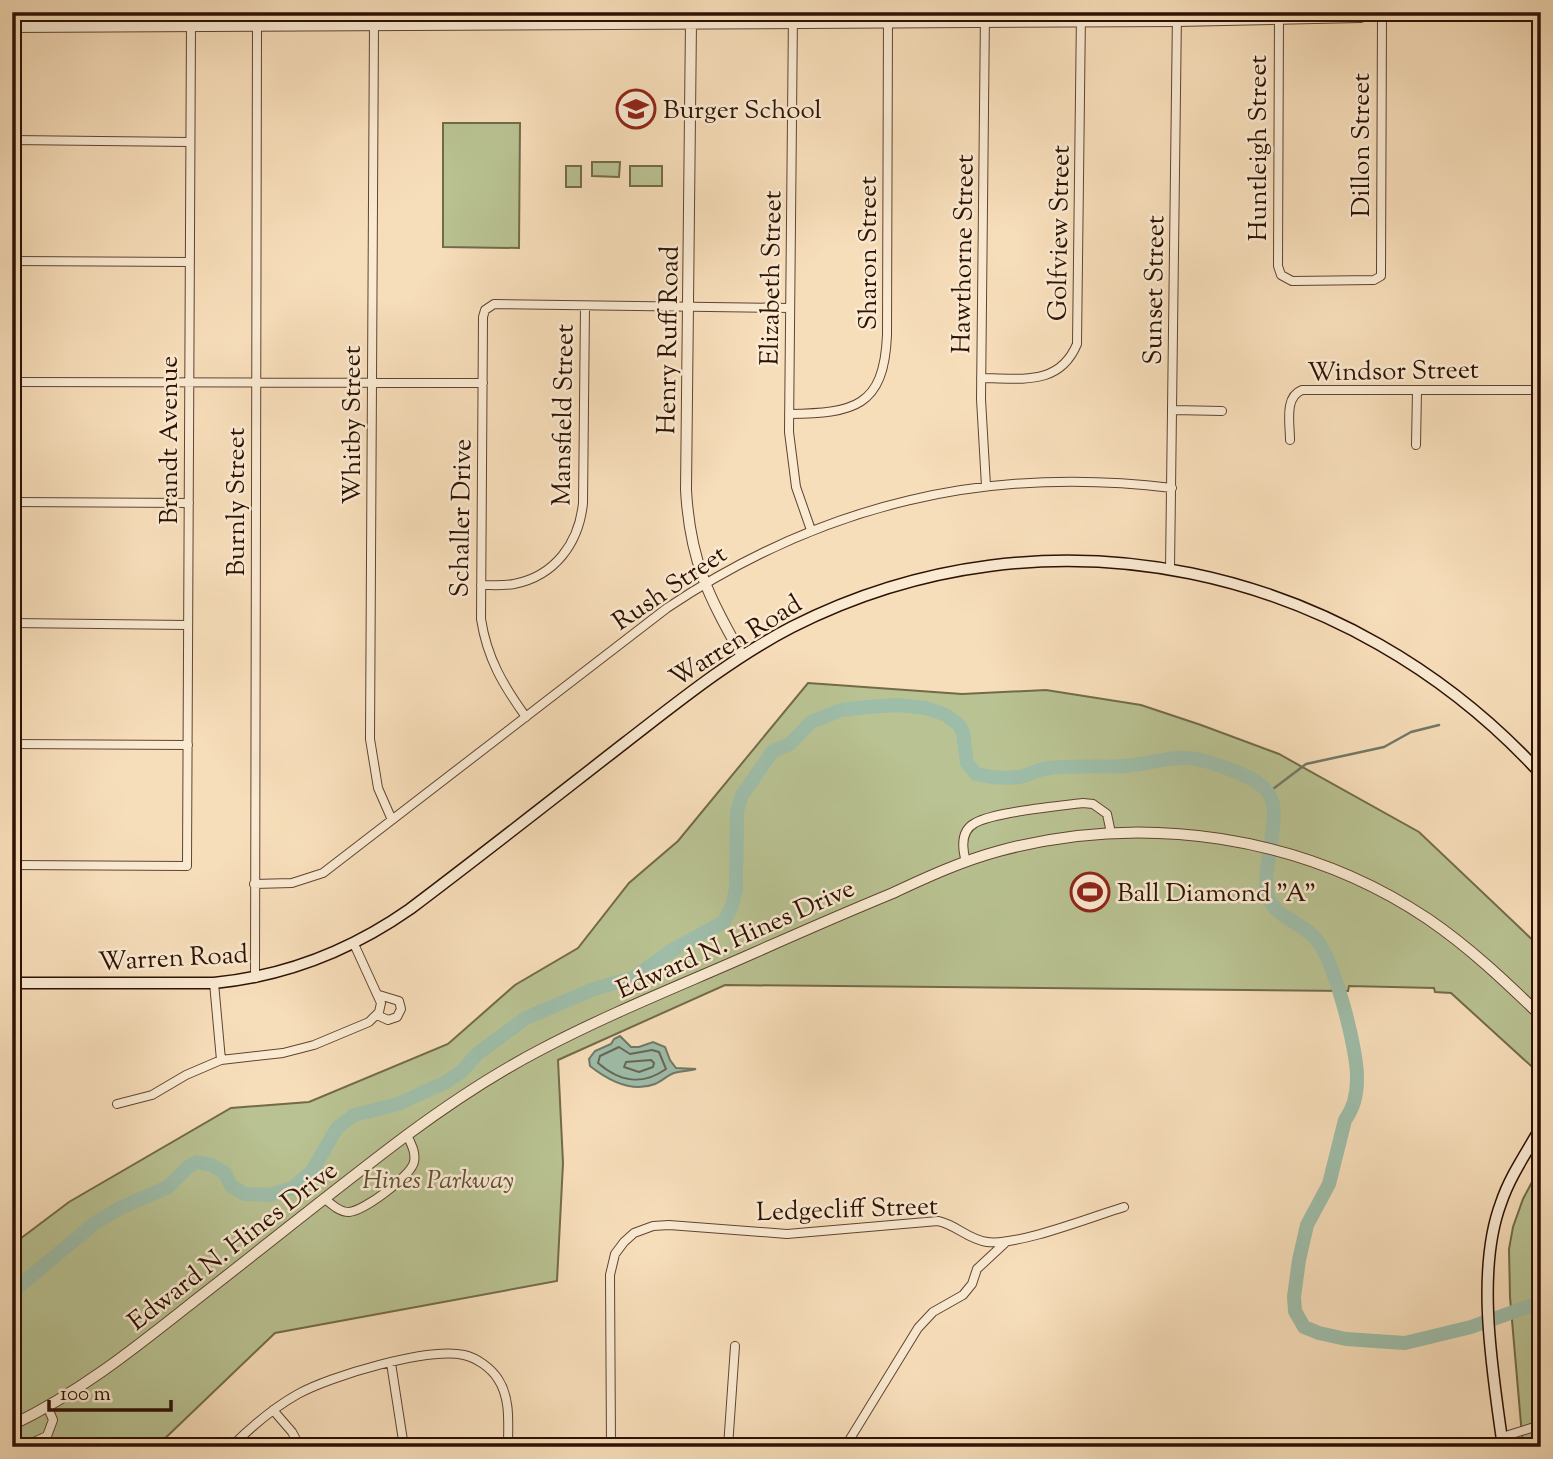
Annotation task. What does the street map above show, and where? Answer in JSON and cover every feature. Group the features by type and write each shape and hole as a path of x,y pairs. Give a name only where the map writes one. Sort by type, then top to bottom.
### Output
{"main road":[{"name":"Warren Road","path":"15,983 214,983 254,978 306,964 354,944 422,901 694,689 742,656 792,627 880,591 949,574 1011,564 1070,561 1170,569 1224,580 1271,594 1322,614 1373,639 1455,694 1499,732 1541,774"},
{"path":"1502,1442 1488,1304 1489,1251 1494,1224 1508,1186 1541,1127"}],"street":[{"name":"Henry Ruff Road","path":"691,12 686,490 692,545 704,584 742,656"},
{"path":"627,19 713,12"},
{"path":"191,20 257,26 374,20 627,19 691,24 793,18 888,17 1360,17 1375,12"},
{"name":"Dillon Street","path":"1287,280 1379,278 1382,12"},
{"path":"12,27 26,21 191,20 257,14 374,20"},
{"name":"Burnly Street","path":"254,978 257,14"},
{"path":"12,15 26,21"},
{"name":"Huntleigh Street","path":"1279,16 1278,266 1281,275 1287,280"},
{"name":"Sharon Street","path":"789,414 826,414 851,407 871,392 884,367 887,335 888,17"},
{"name":"Hawthorne Street","path":"985,17 981,378 986,486"},
{"name":"Golfview Street","path":"981,378 1035,378 1048,375 1067,362 1077,344 1081,17"},
{"name":"Sunset Street","path":"1170,569 1177,17"},
{"name":"Elizabeth Street","path":"793,18 789,414 793,473 811,530"},
{"name":"Brandt Avenue","path":"12,865 187,866 191,20"},
{"name":"Whitby Street","path":"374,20 370,739 378,788 392,820"},
{"path":"12,140 190,142"},
{"path":"12,261 190,262"},
{"name":"Schaller Drive","path":"526,717 502,683 489,656 481,619 483,317 487,308 494,304 585,306"},
{"path":"585,306 790,308"},
{"name":"Mansfield Street","path":"481,585 515,583 542,573 564,555 578,529 583,503 585,306"},
{"path":"12,382 483,383"},
{"name":"Windsor Street","path":"1290,440 1290,402 1297,392 1302,390 1541,390"},
{"path":"1416,445 1417,390"},
{"path":"1172,410 1222,411"},
{"name":"Rush Street","path":"254,884 292,883 316,877 330,869 647,623 733,567 811,530 902,502 986,486 1082,480 1172,488"},
{"path":"12,502 189,503"},
{"path":"12,623 188,625"},
{"path":"12,744 188,745"},
{"path":"966,862 962,847 965,833 974,823 1002,816 1083,803 1093,804 1107,814 1111,833"},
{"name":"Edward N. Hines Drive","path":"12,1425 48,1408 111,1366 407,1135 471,1090 541,1049 610,1016 966,862 999,851 1057,839 1111,833 1187,834 1255,845 1289,854 1359,881 1418,913 1486,963 1541,1016"},
{"path":"117,1104 152,1095 221,1059 301,1049 369,1022 377,1015 381,1003 354,944"},
{"path":"12,1169 16,1151 15,983"},
{"path":"214,983 221,1059"},
{"path":"377,1015 388,1020 397,1017 401,1009 399,1001 379,995"},
{"path":"325,1199 336,1208 348,1212 358,1209 385,1192 409,1172 414,1162 414,1150 407,1135"},
{"name":"Ledgecliff Street","path":"611,1447 609,1285 615,1254 634,1233 662,1225 787,1234 938,1221 952,1226 968,1238 1006,1242 1124,1207"},
{"path":"845,1447 918,1328 933,1312 963,1295 972,1284 977,1269 1006,1242"},
{"path":"728,1447 735,1346"},
{"path":"231,1447 273,1410 298,1394 330,1379 391,1363 455,1354 472,1358 489,1369 500,1382 507,1398 508,1447"},
{"path":"391,1363 404,1447"},
{"path":"23,1447 47,1436 53,1420 48,1408"},
{"path":"273,1410 292,1432 300,1447"},
{"path":"1502,1442 1541,1425"}],"green space":[{"path":"443,123 520,123 519,248 443,247"},
{"path":"592,162 620,162 619,177 592,176"},
{"path":"566,166 581,166 581,187 566,187"},
{"path":"630,166 662,166 662,186 630,186"},
{"name":"Hines Parkway","path":"808,683 962,694 1046,690 1141,705 1279,754 1419,832 1541,948 1541,1075 1451,993 1435,992 1434,988 1349,986 1348,991 725,985 558,1060 563,1163 557,1281 275,1333 156,1447 12,1447 12,1245 69,1202 231,1108 309,1102 448,1044 515,985 578,948 629,883 678,841"},
{"path":"1541,1165 1541,1447 1523,1447 1510,1297 1509,1249 1523,1199"}],"water":[{"path":"620,1036 631,1047 653,1042 665,1047 676,1068 696,1069 674,1073 658,1083 646,1086 629,1086 613,1081 590,1066 589,1059 595,1051 611,1044"}],"waterway":[{"path":"12,1292 95,1223 120,1208 168,1187 197,1162 211,1165 225,1173 231,1186 245,1194 270,1195 293,1188 312,1171 337,1128 354,1115 398,1104 446,1082 461,1072 477,1054 526,1018 594,989 633,978 674,949 724,922 736,889 737,811 742,795 773,751 790,744 811,722 841,710 898,705 926,708 946,715 959,725 963,733 967,763 976,774 1013,778 1043,769 1123,766 1187,758 1237,772 1266,790 1272,800 1274,812 1266,878 1268,897 1279,912 1310,933 1322,949 1344,1006 1356,1066 1354,1101 1345,1120 1329,1184 1307,1225 1299,1260 1295,1311 1304,1327 1319,1333 1346,1339 1405,1343 1471,1327 1541,1302"},
{"path":"1269,792 1306,764 1384,747 1411,732 1439,725"}],"place":[{"name":"Burger School","path":"636,109"},
{"name":"Ball Diamond \"A\"","path":"1090,892"}]}
